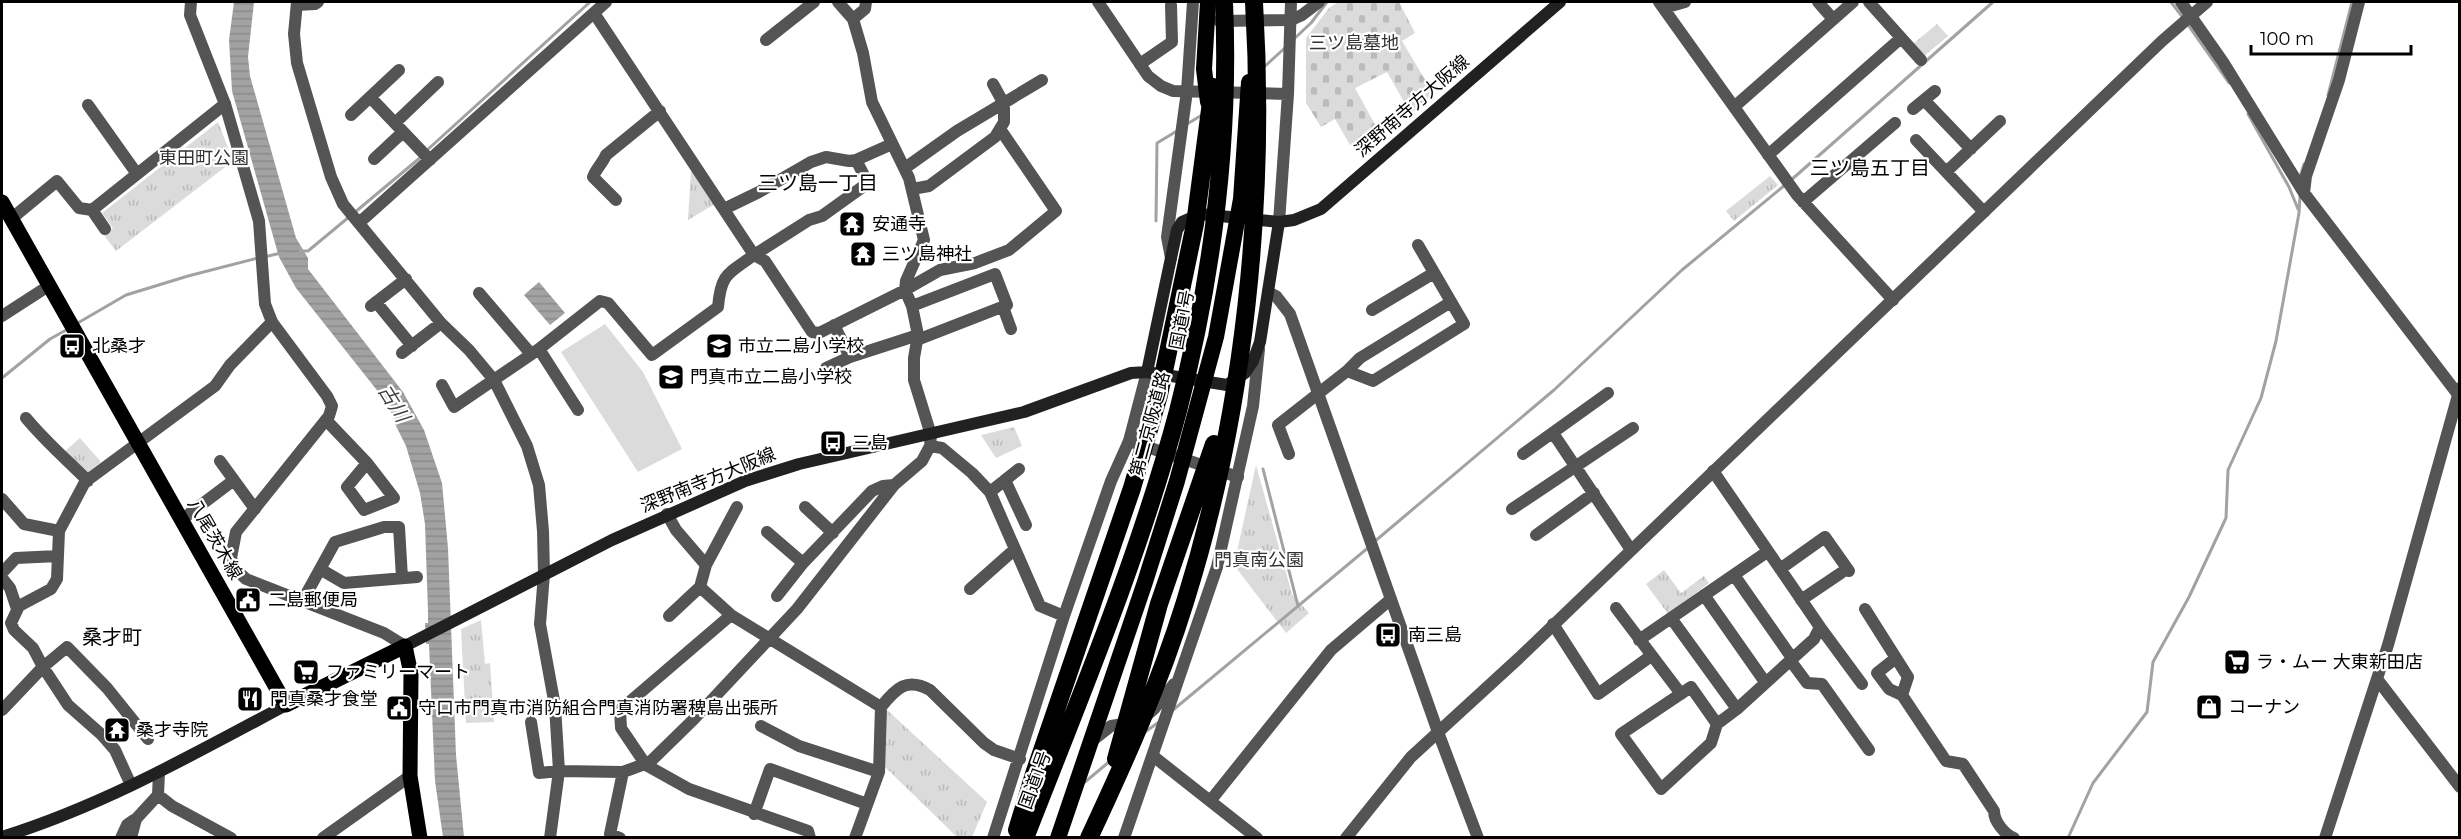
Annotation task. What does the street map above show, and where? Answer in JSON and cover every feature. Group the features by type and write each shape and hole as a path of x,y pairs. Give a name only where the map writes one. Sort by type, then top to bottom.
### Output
{"highway":[{"name":"国道1号","path":"1058,837 1145,582 1201,332 1213,255 1215,172 1200,22 1208,2"},
{"path":"1015,837 1034,774 1132,488 1159,395 1195,225 1213,89 1218,2"},
{"name":"第二京阪道路","path":"1025,837 1126,574 1178,410 1196,330 1210,250 1225,83 1224,2"},
{"name":"国道1号","path":"1035,837 1131,576 1170,478 1216,337 1241,200 1246,92 1254,2"},
{"path":"1089,837 1139,726 1185,603 1212,503 1231,409 1253,232 1258,88 1254,2"},
{"path":"1095,837 1145,649 1225,408 1239,353"}],"main road":[{"name":"深野南寺方大阪線","path":"1147,372 1177,230 1189,218 1200,214 1280,222 1294,220 1322,209 1560,2"},
{"name":"八尾茨木線","path":"2,202 286,705"},
{"name":"深野南寺方大阪線","path":"405,646 543,574 667,514 770,473 930,440 1024,412 1131,373 1147,372 1227,385 1245,373 1253,361 1260,342 1280,222"},
{"path":"2,837 72,812 159,772 405,646 411,674 410,776 420,837"}],"street":[{"path":"191,2 190,15 225,104 259,222 265,304 272,322 332,406 326,420 236,532 231,558 236,570 246,579 384,633 405,646"},
{"path":"318,2 315,4 297,3 294,34 299,71 331,177 343,204 441,323 469,350 494,380 527,446 539,485 543,531 540,624 555,706 559,771 549,837"},
{"path":"355,216 606,2"},
{"path":"766,40 814,2"},
{"path":"531,722 539,773 623,771 646,765 694,719 770,639 797,609 894,485 922,461 930,440 914,380 917,337 912,306 905,290 906,281 924,240 905,168 872,102 863,53 852,19 838,2"},
{"path":"852,19 865,9 866,2"},
{"path":"1098,2 1140,64 1153,81 1161,86 1173,91 1288,93"},
{"path":"1171,258 1167,237 1187,91 1200,22 1193,2"},
{"path":"1280,222 1291,2"},
{"path":"1200,22 1291,20 1319,2"},
{"path":"1685,2 1662,5 1803,202 1893,300"},
{"path":"1818,2 1833,19"},
{"path":"1734,107 1853,2"},
{"path":"1869,2 1921,60"},
{"path":"2181,2 2223,62 2304,194 2459,393 2377,679 2325,837"},
{"path":"1346,837 1411,757 2207,2"},
{"path":"2304,194 2306,176 2339,80 2359,2"},
{"path":"1140,64 1172,42 1171,5"},
{"path":"594,14 754,255 765,261 812,332 819,333 834,326 940,270 975,263 1009,250 1056,211 1000,129"},
{"path":"1768,155 1901,38"},
{"path":"351,115 399,70"},
{"path":"905,168 957,131 1042,80"},
{"path":"374,159 438,82"},
{"path":"912,189 929,186 995,137 1004,122 1005,104 993,84"},
{"path":"1913,109 1935,91"},
{"path":"370,98 425,155"},
{"path":"1924,100 1971,149"},
{"path":"92,210 225,104"},
{"path":"88,105 137,174"},
{"path":"616,200 593,177 596,170 606,155 660,111"},
{"path":"1946,172 2000,121"},
{"path":"1803,202 1895,123"},
{"path":"1916,140 1984,212"},
{"path":"724,209 811,162 826,157 856,160 892,144"},
{"path":"442,385 454,407 535,352 600,301 608,303 652,355 718,307 720,287 724,276 809,220 822,216 868,183 856,160"},
{"path":"11,219 57,181 79,208 92,210 105,229"},
{"path":"1347,371 1372,381 1464,324 1418,245"},
{"path":"1371,310 1434,273"},
{"path":"826,368 850,357 917,337 1007,305 995,274 912,306"},
{"path":"406,279 373,304 407,349 441,323"},
{"path":"2,316 50,285"},
{"path":"1268,292 1276,296 1290,314 1438,732 1478,837"},
{"path":"479,293 535,352 578,410"},
{"path":"1288,454 1278,424 1319,395 1360,358 1451,302"},
{"path":"1004,307 1011,328"},
{"path":"131,785 115,750 102,735 68,705 33,648 14,630 11,622 17,609 51,589 57,579 58,531 87,481 215,386 230,365 272,322"},
{"path":"834,326 850,357"},
{"path":"1124,837 1217,567 1253,406 1260,342"},
{"path":"993,837 1020,759 1064,616 1111,481 1129,441 1147,372"},
{"path":"1523,454 1608,393"},
{"path":"26,418 40,436 60,452 87,481"},
{"path":"326,420 367,462"},
{"path":"1512,509 1633,428"},
{"path":"1553,433 1631,550"},
{"path":"930,440 972,473 990,492 1040,606 1064,616"},
{"path":"1129,441 1238,477"},
{"path":"220,461 255,509"},
{"path":"990,492 1019,469"},
{"path":"1713,471 1767,552 1862,684"},
{"path":"181,519 234,480"},
{"path":"1005,480 1026,525"},
{"path":"777,596 832,532 872,491 883,486 894,485"},
{"path":"1536,535 1594,493"},
{"path":"2,499 24,524 58,531"},
{"path":"669,616 700,587 706,565 737,507"},
{"path":"805,507 832,532"},
{"path":"667,514 676,530 706,565"},
{"path":"303,600 335,542 384,527 399,527 402,578"},
{"path":"767,532 804,563"},
{"path":"1780,569 1825,537 1845,572 1801,600"},
{"path":"970,589 1014,550"},
{"path":"1639,640 1767,552"},
{"path":"2,573 16,558 58,556"},
{"path":"320,569 344,583 417,577"},
{"path":"1734,574 1807,683 1822,684 1869,750"},
{"path":"2,578 10,588 17,609"},
{"path":"700,587 731,615 881,707"},
{"path":"1704,596 1765,682"},
{"path":"1211,801 1331,650 1391,599"},
{"path":"1616,608 1681,694"},
{"path":"1865,609 1908,677 1902,695"},
{"path":"731,615 620,710 621,728 646,765 689,789 808,831 810,837"},
{"path":"1671,618 1737,709"},
{"path":"1553,624 1599,694 1651,656"},
{"path":"1717,724 1691,687 1621,734 1660,789 1711,743 1717,724 1737,709 1814,639 1820,627"},
{"path":"2,711 43,667 67,646 107,688 148,739"},
{"path":"1896,658 1877,673 1889,689 1902,695 1947,761 1962,764 1994,811 1994,818 2010,836 2014,837"},
{"path":"1089,744 1101,731 1111,726 1136,722 1146,717 1180,676"},
{"path":"2377,679 2460,787"},
{"path":"855,837 879,772 881,707 902,686 919,684 930,690 994,750 1020,759"},
{"path":"761,726 799,746 879,772"},
{"path":"1153,756 1257,837"},
{"path":"754,813 770,769 867,804"},
{"path":"620,837 610,834 623,771"},
{"path":"121,837 127,825 136,819 158,795 159,772"},
{"path":"323,837 410,776"},
{"path":"158,795 172,806 231,837"},
{"path":"131,837 136,819"}],"green space":[{"name":"三ツ島墓地","path":"1338,2 1399,2 1415,33 1402,41 1433,93 1411,114 1387,72 1355,88 1378,130 1350,145 1335,119 1321,127 1306,103 1306,38 1329,8"},
{"path":"1937,24 1948,36 1923,57 1913,44"},
{"name":"東田町公園","path":"218,122 233,161 116,251 103,234 113,228 102,213"},
{"path":"691,170 715,204 688,220"},
{"path":"1770,176 1778,185 1734,221 1726,211"},
{"path":"605,324 643,372 682,449 638,472 561,352"},
{"path":"1014,427 1022,446 996,458 981,435"},
{"path":"80,438 101,462 85,475 65,451"},
{"name":"門真南公園","path":"1256,465 1292,594 1309,613 1286,633 1234,565"},
{"path":"1664,570 1681,593 1704,576 1709,583 1668,614 1646,584"},
{"path":"481,620 485,664 490,663 494,722 466,723 461,629"},
{"path":"886,709 987,802 972,837 957,837 884,766"}],"water":[{"name":"古川","path":"234,2 254,2 248,57 250,76 296,238 308,258 308,269 403,392 424,430 442,483 448,548 456,755 464,837 443,837 435,781 429,644 426,644 425,623 428,623 428,612 425,524 420,493 406,446 394,422 396,420 376,389 296,288 279,257 232,91 229,40"},
{"path":"539,282 565,313 550,325 524,295"}],"waterway":[{"path":"425,152 590,2"},
{"path":"1295,38 1311,23 1327,2"},
{"path":"1790,181 1993,2"},
{"path":"2171,2 2184,19"},
{"path":"2328,95 2352,2"},
{"path":"2188,25 2229,83"},
{"path":"1264,67 1286,47"},
{"path":"2248,114 2289,187 2298,209"},
{"path":"1187,124 1202,115"},
{"path":"1156,221 1157,143 1177,131"},
{"path":"354,213 421,157"},
{"path":"2300,177 2304,164"},
{"path":"1374,542 1554,390 1682,270 1785,185"},
{"path":"2068,838 2093,783 2147,712 2153,662 2189,597 2226,518 2228,470 2261,398 2276,341 2300,196"},
{"path":"300,251 308,251 349,217"},
{"path":"264,257 281,253"},
{"path":"76,324 126,295 258,258"},
{"path":"2,378 50,339 68,329"},
{"path":"1263,469 1298,606"},
{"path":"1173,710 1369,547"},
{"path":"1145,732 1159,722"},
{"path":"1085,782 1110,761"}],"place":[{"name":"安通寺","path":"852,224"},
{"name":"三ツ島神社","path":"863,254"},
{"name":"北桑才","path":"72,346"},
{"name":"市立二島小学校","path":"719,346"},
{"name":"門真市立二島小学校","path":"671,377"},
{"name":"三島","path":"833,443"},
{"name":"二島郵便局","path":"248,600"},
{"name":"南三島","path":"1388,635"},
{"name":"ラ・ムー 大東新田店","path":"2237,662"},
{"name":"ファミリーマート","path":"306,672"},
{"name":"門真桑才食堂","path":"250,699"},
{"name":"コーナン","path":"2209,707"},
{"name":"守口市門真市消防組合門真消防署稗島出張所","path":"399,708"},
{"name":"桑才寺院","path":"117,730"}],"district":[{"name":"三ツ島五丁目","path":"1870,168"},
{"name":"三ツ島一丁目","path":"818,183"},
{"name":"桑才町","path":"112,637"}]}
